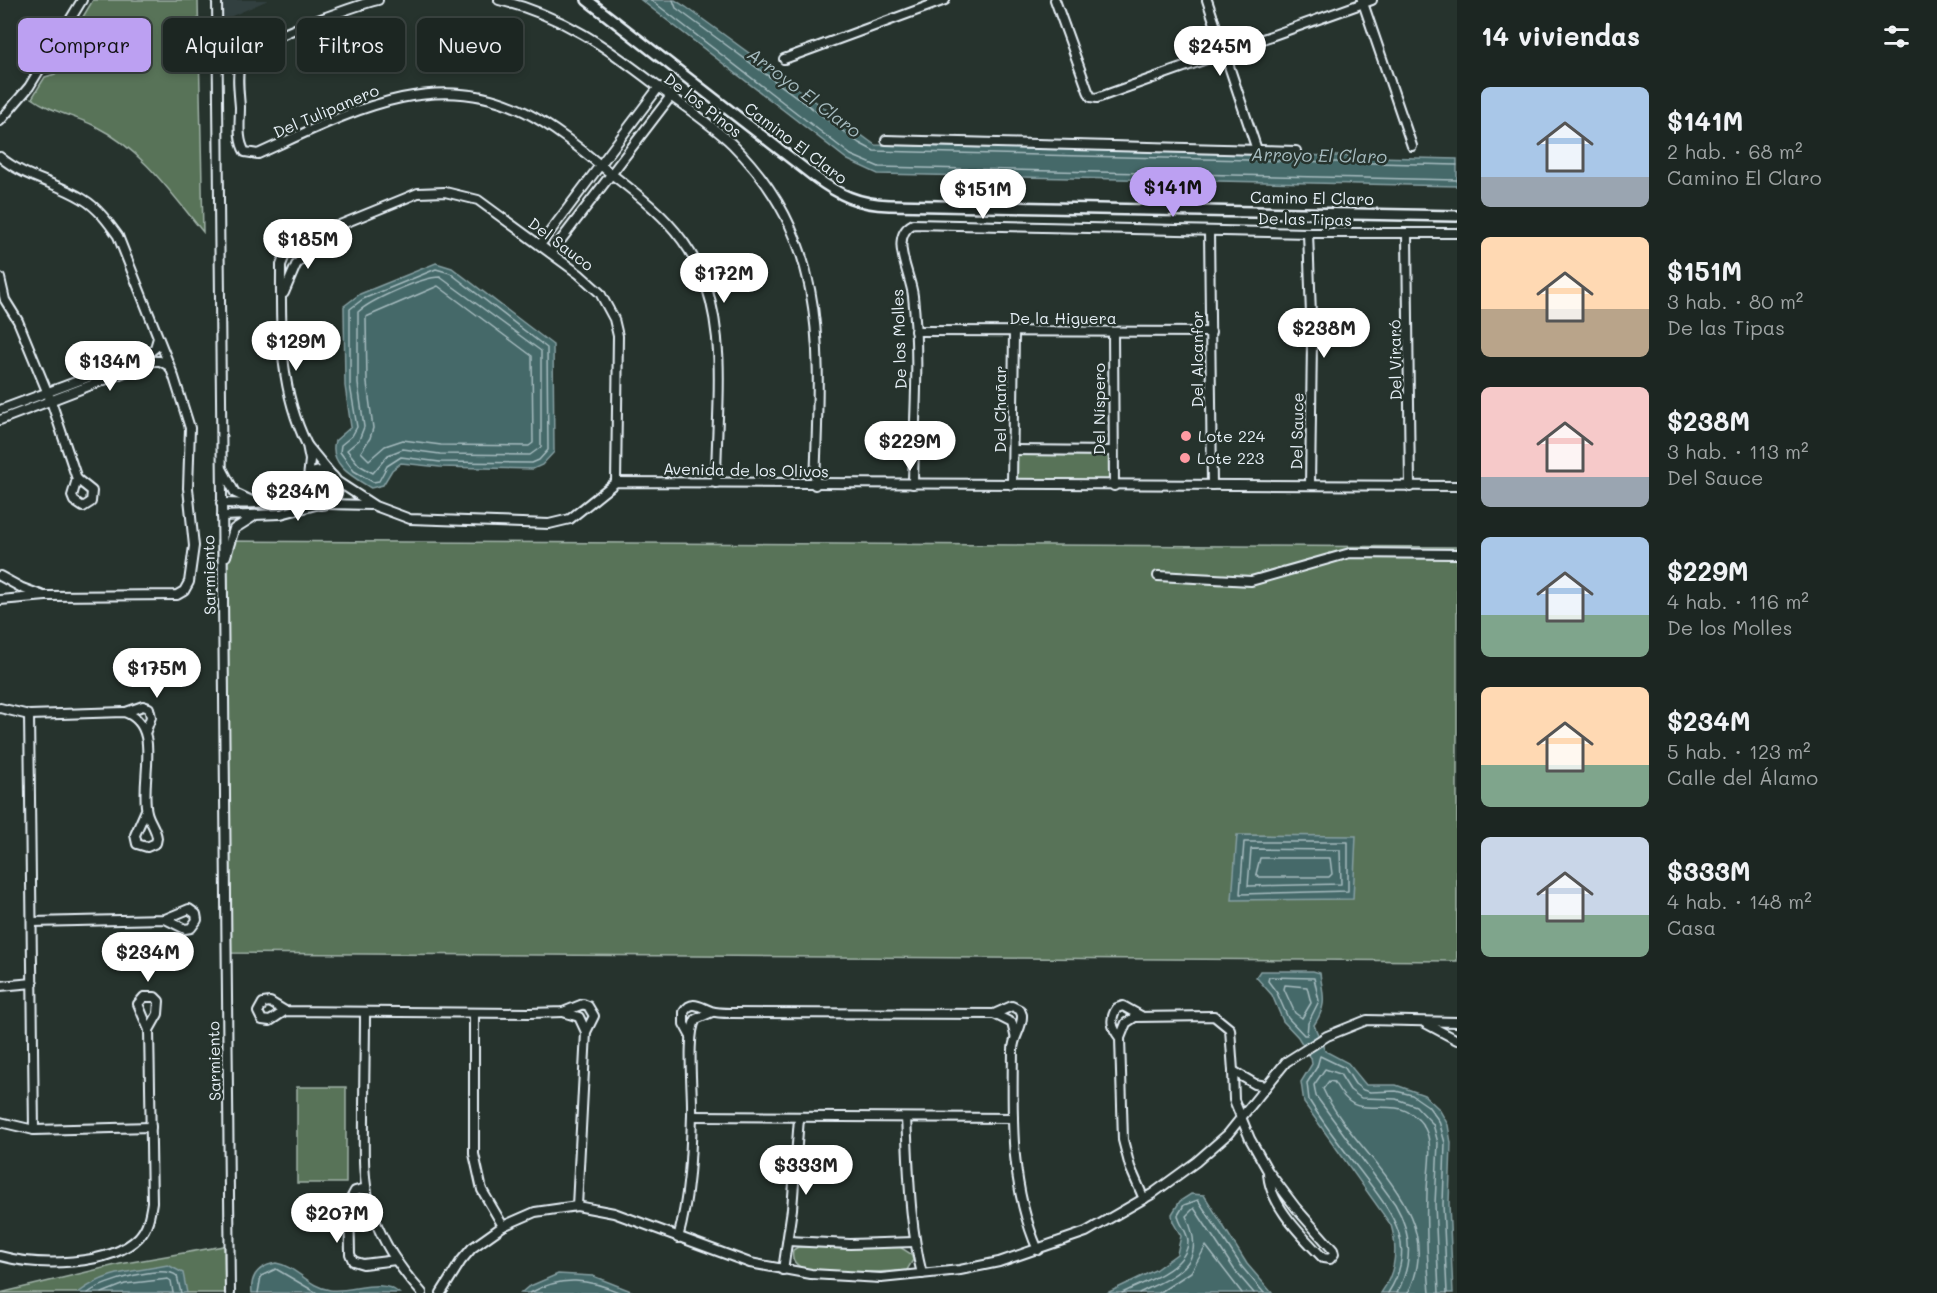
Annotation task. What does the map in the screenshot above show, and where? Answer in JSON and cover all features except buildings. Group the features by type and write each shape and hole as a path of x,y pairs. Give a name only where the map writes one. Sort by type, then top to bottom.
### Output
{"street":[{"path":"0,121 28,87 82,0"},
{"name":"Sarmiento","path":"217,0 230,1293"},
{"name":"Del Tulipanero","path":"378,0 337,12 256,46 244,55 239,70 240,141 245,152 258,154 393,98 443,92 487,98 524,111 611,173 672,224 691,252 706,285 717,335 716,483"},
{"name":"De los Pinos","path":"499,0 538,11 571,25 609,49 730,142 753,168 778,205 803,262 814,300 818,340 815,485"},
{"name":"Camino El Claro","path":"587,0 814,177 838,194 857,202 889,205 1457,216"},
{"path":"784,59 945,0"},
{"path":"1055,0 1091,97 1097,98 1372,0"},
{"path":"1207,0 1257,150"},
{"path":"1363,2 1412,146"},
{"path":"540,244 659,87"},
{"path":"551,253 671,96"},
{"path":"886,140 1296,151"},
{"path":"0,157 27,175 84,199 107,220 128,257 170,367 190,429 188,488 194,546 189,582 184,591 166,597 46,596 0,600"},
{"name":"Del Sauco","path":"307,445 286,390 283,361 281,265 284,254 298,243 412,195 445,192 466,196 487,205 540,244 595,288 614,319 619,350 616,483"},
{"name":"De las Tipas","path":"903,231 917,223 1308,233 1457,233"},
{"name":"De los Molles","path":"903,231 900,242 911,282 915,331 913,484"},
{"name":"Del Alcanfor","path":"1209,231 1212,485"},
{"name":"Del Sauco","path":"282,301 296,265 313,243 327,232"},
{"name":"Del Sauce","path":"1308,233 1312,342 1310,485"},
{"name":"Del Viraró","path":"1407,234 1410,487"},
{"path":"0,278 2,299 18,321 49,397 77,479"},
{"name":"De la Higuera","path":"915,331 1211,332"},
{"name":"Del Chañar","path":"1012,485 1014,332"},
{"name":"Del Níspero","path":"1113,332 1114,486"},
{"path":"0,420 145,356 155,348 158,336"},
{"path":"0,410 49,397 154,361 160,361 170,367"},
{"path":"307,445 334,478 337,494 323,505"},
{"path":"307,445 310,460 307,481 308,498 323,505"},
{"path":"1014,450 1113,451"},
{"path":"221,464 235,493 256,503"},
{"path":"221,502 256,503 289,496 321,472 334,478 375,506 397,516 422,521 549,524 570,519 616,483"},
{"name":"Avenida de los Olivos","path":"616,483 1457,486"},
{"path":"222,516 281,514 304,506 375,506"},
{"path":"222,575 230,536 241,523 256,515"},
{"path":"1158,576 1251,581 1350,552 1457,554"},
{"path":"0,576 22,588 46,596"},
{"path":"0,708 29,715 124,712 139,707 149,708 152,717 146,731 146,810"},
{"path":"124,712 138,718 146,731"},
{"path":"29,715 34,1130"},
{"path":"32,922 165,919"},
{"path":"0,986 33,983"},
{"path":"563,1012 578,1004 588,1006 594,1016 586,1032 577,1206"},
{"path":"678,1238 686,1200 692,1116 690,1035 683,1018 687,1008 698,1005 712,1012"},
{"path":"994,1014 1007,1006 1020,1010 1022,1021 1015,1035"},
{"path":"1120,1038 1115,1032 1112,1020 1117,1008 1127,1007 1141,1016"},
{"path":"285,1011 474,1014 563,1012 579,1017 586,1032"},
{"path":"690,1035 696,1019 712,1012 994,1014 1012,1023 1015,1035 1013,1148 1020,1190 1038,1250"},
{"path":"365,1013 366,1188 377,1222 396,1260 421,1293"},
{"path":"474,1014 474,1154 482,1190 502,1226"},
{"path":"1144,1199 1130,1167 1123,1140 1120,1038 1130,1018 1214,1016 1221,1019 1232,1035 1234,1101 1241,1121 1268,1171 1306,1220 1331,1247 1334,1254 1330,1259 1319,1254 1285,1213 1270,1190 1268,1171"},
{"path":"441,1293 460,1261 484,1238 502,1226 535,1212 577,1206 614,1213 750,1263 783,1270 862,1278 922,1274 999,1262 1086,1232 1144,1199 1196,1162 1241,1121 1286,1062 1327,1036 1367,1020 1457,1022"},
{"path":"1420,1021 1457,1040"},
{"path":"0,1256 34,1262 75,1261 110,1253 140,1236 150,1217 149,1030"},
{"path":"1233,1071 1243,1078 1266,1086"},
{"path":"692,1116 1013,1118"},
{"path":"783,1270 788,1241 799,1118"},
{"path":"906,1118 914,1242 922,1274"},
{"path":"0,1122 34,1130 151,1127"},
{"path":"366,1188 355,1191 348,1202 350,1254 353,1260 363,1264 396,1260"},
{"path":"788,1241 850,1244 914,1242"}],"shaded area":[{"path":"221,0 268,0 228,18 221,18"}],"green space":[{"path":"93,0 198,0 198,18 163,18 163,72 200,72 203,232 155,173 127,147 95,126 47,107 32,98 45,77 56,72 151,72 151,18 82,18"},
{"path":"1014,450 1113,451 1114,486 1012,485"},
{"path":"217,541 1457,547 1457,961 225,953"},
{"path":"297,1087 346,1087 346,1183 297,1183"},
{"path":"224,1246 225,1293 0,1293 120,1264"},
{"path":"798,1247 900,1247 911,1254 913,1260 907,1270 819,1271 799,1266 795,1262 793,1250"}],"water":[{"name":"Arroyo El Claro","path":"641,0 675,0 875,145 1457,159 1457,186 878,174 848,160"},
{"path":"436,263 452,268 553,345 554,452 542,465 533,469 440,467 401,463 392,470 383,485 371,488 344,470 335,457 335,441 351,427 345,386 344,306 360,294"},
{"path":"1237,835 1356,836 1353,899 1232,900"},
{"path":"1260,971 1320,973 1323,1005 1314,1025 1325,1051 1348,1063 1366,1085 1396,1085 1424,1095 1439,1109 1448,1125 1451,1143 1449,1204 1453,1293 1381,1293 1393,1269 1395,1252 1391,1225 1304,1103 1301,1082 1312,1064 1311,1058 1298,1037 1283,1021 1272,995 1256,977"},
{"path":"1191,1194 1204,1195 1247,1264 1272,1293 1107,1293 1155,1270 1177,1254 1181,1236 1173,1222 1172,1214 1180,1201"},
{"path":"276,1263 290,1268 315,1285 330,1290 383,1286 399,1293 252,1293 254,1277 260,1269"},
{"path":"168,1265 183,1273 187,1293 78,1293 89,1285 110,1276"},
{"path":"558,1274 593,1276 636,1293 521,1293 528,1287"}],"place":[{"name":"Lote 224","path":"1186,436"},
{"name":"Lote 223","path":"1185,458"}]}
